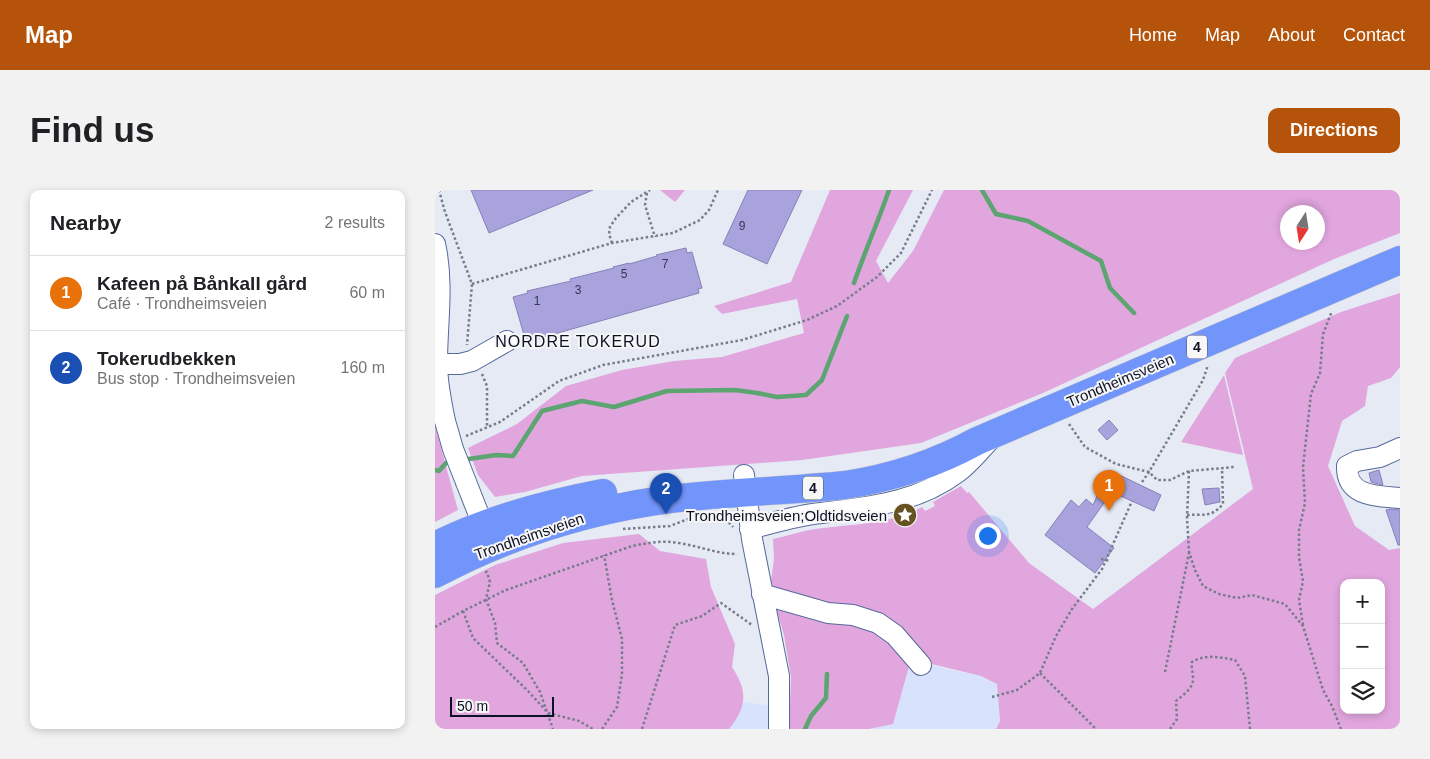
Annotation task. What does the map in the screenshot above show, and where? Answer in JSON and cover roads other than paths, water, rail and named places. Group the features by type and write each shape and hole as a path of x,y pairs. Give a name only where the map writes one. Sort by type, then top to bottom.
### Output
{"highway":[{"name":"Trondheimsveien","path":"435,546 553,524 614,509 745,484 819,488 869,481 927,465 1400,260"},
{"name":"Trondheimsveien","path":"435,574 487,536"}],"street":[{"path":"436,256 440,314 437,364 445,421 453,449 487,536"},
{"path":"437,364 461,364 507,341"},
{"path":"742,529 812,514 891,503 925,491 958,472 986,438"},
{"path":"1400,448 1380,457 1357,461 1347,466 1347,475 1353,487 1363,493 1400,498"},
{"path":"745,484 742,529 754,552 779,676 779,729"},
{"path":"762,594 829,613 853,615 878,623 895,635 921,665"}],"waterway":[{"path":"854,283 889,190"},
{"path":"982,190 996,214 1028,221 1101,261 1110,288 1134,313"},
{"path":"462,460 496,455 513,456 542,411 582,401 614,407 667,391 735,390 777,397 806,395 822,380 847,316"},
{"path":"435,470 439,471 446,463 452,462"},
{"path":"805,729 811,716 826,698 827,674"}],"place":[{"name":"Kafeen på Bånkall gård","path":"1109,511"},
{"name":"Tokerudbekken","path":"666,514"},
{"name":"Trondheimsveien;Oldtidsveien","path":"905,515"}],"district":[{"name":"NORDRE TOKERUD","path":"578,341"}]}
